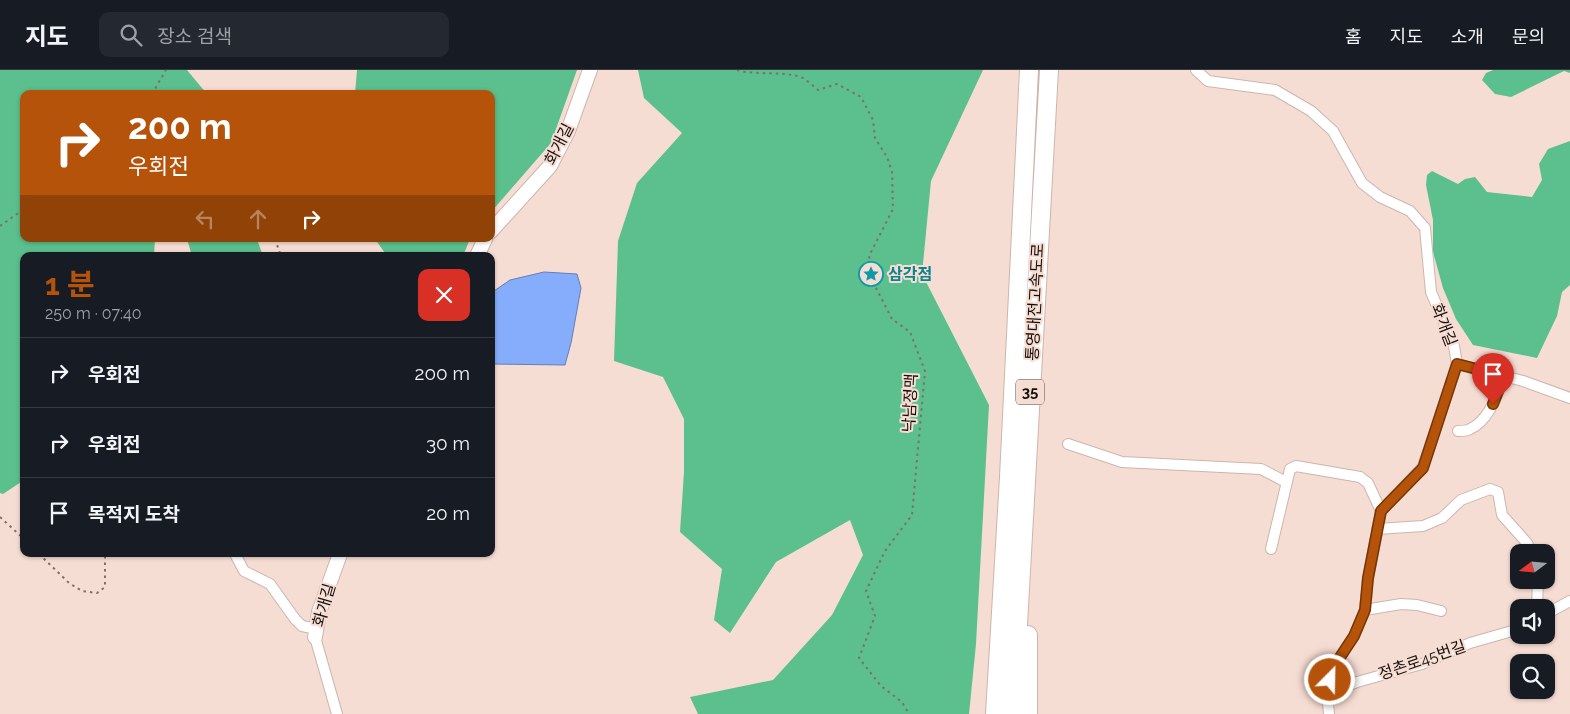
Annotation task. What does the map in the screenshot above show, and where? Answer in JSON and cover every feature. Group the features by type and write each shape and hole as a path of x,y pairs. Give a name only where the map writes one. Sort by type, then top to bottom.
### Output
{"highway":[{"name":"통영대전고속도로","path":"995,714 1029,70"},
{"name":"통영대전고속도로","path":"1013,714 1049,70"},
{"path":"1028,420 1028,714"}],"street":[{"name":"화개길","path":"495,227 550,166 568,131 590,70"},
{"name":"화개길","path":"1196,70 1208,81 1275,90 1311,111 1333,131 1362,183 1380,197 1410,211 1426,228 1431,292 1454,346 1457,364 1423,468 1381,511"},
{"path":"1457,364 1523,381 1570,398"},
{"path":"1458,431 1470,429 1484,418 1493,404 1504,376"},
{"path":"1068,444 1122,462 1261,469 1286,482"},
{"path":"1271,549 1290,469 1296,466 1360,477 1368,483 1381,511 1368,578 1365,610 1354,636 1333,668 1327,694 1329,714"},
{"path":"1377,529 1423,526 1442,518 1461,500 1490,489 1498,492 1502,515 1527,544"},
{"path":"237,557 244,571 270,584 294,619 302,626 316,633"},
{"name":"화개길","path":"337,714 316,633 319,612 339,557"},
{"path":"1555,609 1570,600"},
{"path":"1365,610 1401,604 1416,605 1441,611"},
{"name":"정촌로45번길","path":"1327,694 1357,682 1422,664 1470,643 1510,632"}],"path":[{"path":"154,90 166,70"},
{"name":"낙남정맥","path":"737,70 746,73 779,72 802,77 818,90 837,84 861,97 873,120 876,138 887,156 892,172 893,210 869,256 874,284 892,319 910,332 925,371 912,514 885,551 866,590 875,616 859,658 881,686 902,702 909,714"},
{"path":"0,226 20,212"},
{"path":"0,517 20,535"},
{"path":"42,557 69,583 82,591 97,593 104,587 105,557"}],"green space":[{"path":"0,70 187,70 204,90 20,90 20,242 155,242 154,252 20,252 20,483 3,494 0,493"},
{"path":"357,70 577,70 551,143 495,207 495,90 355,90"},
{"path":"638,70 983,70 931,181 922,274 989,405 976,644 969,714 698,714 690,697 773,680 832,615 863,555 850,520 776,562 730,633 714,620 722,569 680,532 684,472 684,419 663,377 614,361 618,241 637,183 682,133 644,98"},
{"path":"1493,70 1570,70 1570,73 1564,71 1511,97 1495,94 1482,80 1486,73"},
{"path":"1570,141 1570,285 1562,292 1557,316 1537,358 1473,345 1456,319 1443,288 1433,252 1433,220 1426,185 1427,175 1432,171 1458,184 1465,179 1475,177 1487,192 1532,197 1542,180 1539,164 1548,149"},
{"path":"188,242 258,242 262,252 191,252"},
{"path":"377,242 469,242 465,252 384,252"}],"water":[{"path":"544,272 577,274 581,288 565,365 495,364 495,290 510,280"}],"place":[{"name":"삼각점","path":"871,274"}],"route":[{"path":"1330,680 1333,668 1354,636 1365,610 1368,578 1381,511 1423,468 1457,364 1504,376 1493,404"}]}
